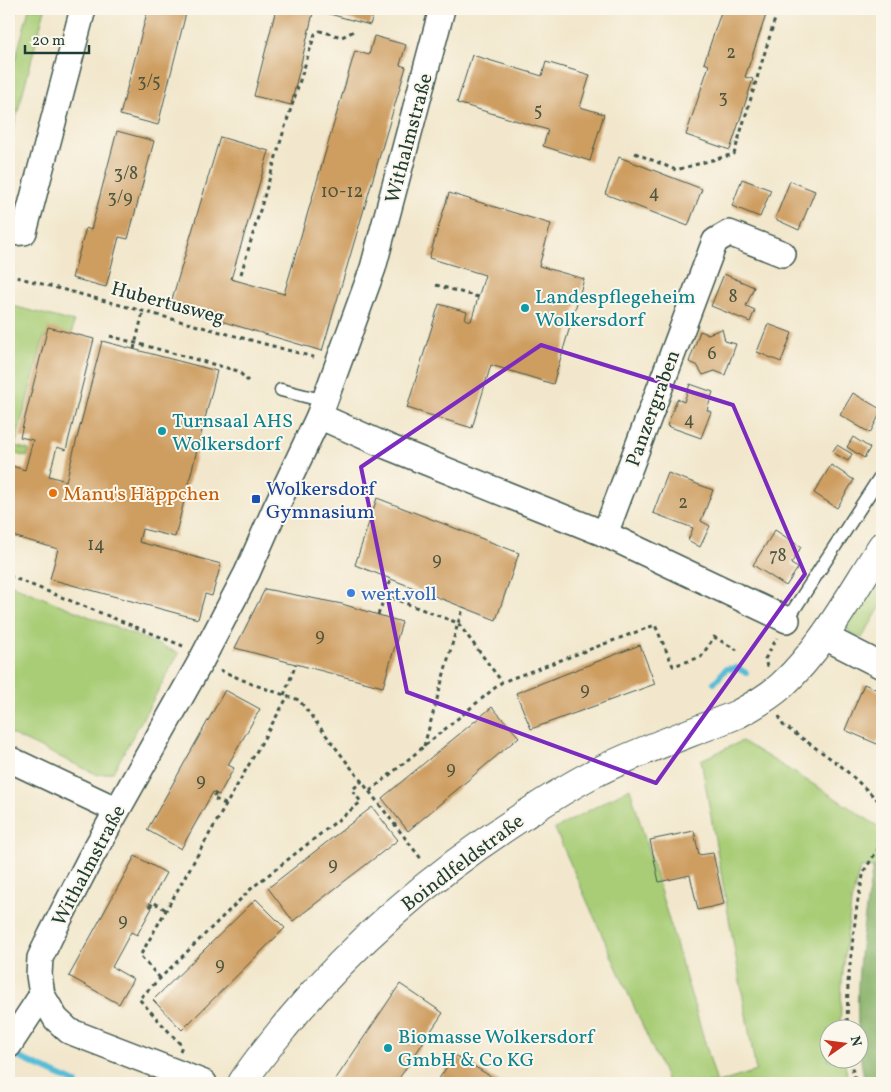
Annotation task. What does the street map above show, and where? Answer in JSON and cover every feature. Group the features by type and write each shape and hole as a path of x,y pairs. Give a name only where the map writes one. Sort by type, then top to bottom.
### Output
{"street":[{"path":"9,233 24,232 83,9"},
{"name":"Withalmstraße","path":"204,1083 104,1046 69,1030 56,1019 42,995 38,975 40,958 50,935 117,810 203,658 247,574 322,408 373,268 442,9"},
{"name":"Panzergraben","path":"605,534 715,241 729,233 783,254"},
{"path":"322,408 386,446 605,534 787,620"},
{"name":"Boindlfeldstraße","path":"242,1083 260,1056 312,994 369,936 413,896 484,841 563,790 601,770 738,714 771,694 792,674 823,636 882,546"},
{"path":"823,636 855,654 882,666"},
{"path":"9,759 117,810"},
{"path":"12,1039 42,995"}],"lane":[{"path":"281,390 322,408"},
{"path":"787,620 882,474"}],"path":[{"path":"635,153 676,170 734,154 778,9"},
{"path":"241,274 278,148 315,34 320,31 342,37 356,30"},
{"name":"Hubertusweg","path":"9,275 319,359"},
{"path":"436,285 478,297"},
{"path":"134,349 143,312"},
{"path":"110,336 238,371 248,381"},
{"path":"9,576 203,658 252,684 299,700 437,878"},
{"path":"378,615 390,579"},
{"path":"384,595 458,623 502,682"},
{"path":"424,747 464,607"},
{"path":"787,620 766,659 771,694 783,725 840,765 882,804"},
{"path":"370,791 502,682 655,624 673,666 701,657 714,637 737,650"},
{"path":"160,978 140,956 286,695 296,664"},
{"path":"173,1070 182,1046 139,999 253,888 361,802 352,790 362,781"},
{"path":"216,793 214,798 226,805"},
{"path":"846,1020 848,982 856,905 864,871 882,843"},
{"path":"150,907 153,902 166,910"},
{"path":"853,1070 856,1083"}],"highlighted area":[{"path":"541,345 733,405 805,574 656,783 407,692 361,467"}],"green space":[{"path":"9,9 17,9 9,40"},
{"path":"29,9 45,9 9,145 9,83"},
{"path":"9,305 74,322 70,344 44,337 15,446 29,450 27,457 9,452"},
{"path":"882,568 882,604 862,638 849,632 846,624"},
{"path":"9,584 179,653 113,772 98,775 9,733"},
{"path":"742,741 826,792 882,829 882,867 860,868 851,903 842,982 840,1020 818,1020 818,1070 846,1070 849,1083 718,1083 756,1071 701,760"},
{"path":"630,788 717,1083 668,1083 555,829"},
{"path":"873,867 882,867 882,1083 865,1083 863,1070 868,1070 868,1020 858,1020 858,975 864,920"}],"building":[{"path":"148,9 187,9 158,125 120,115"},
{"path":"276,9 314,9 291,105 254,96"},
{"path":"328,9 375,9 370,25 326,13"},
{"path":"722,9 768,9 745,77 753,79 730,150 686,135 709,65 704,63"},
{"path":"830,9 843,9 841,13"},
{"path":"374,36 406,45 400,65 406,67 322,351 170,306 220,137 269,151 231,279 284,294 355,51 369,55"},
{"path":"472,55 542,76 546,62 590,75 580,107 604,114 590,161 543,146 548,130 457,103"},
{"path":"117,131 154,141 128,239 119,237 106,287 72,278 86,228 91,230"},
{"path":"619,157 702,189 688,226 605,194"},
{"path":"742,179 771,190 760,217 732,206"},
{"path":"790,181 815,191 799,230 775,219"},
{"name":"Landespflegeheim Wolkersdorf","path":"449,193 551,224 539,266 584,279 553,384 491,365 472,428 407,408 439,304 467,312 465,319 471,321 485,275 429,258"},
{"path":"724,274 754,287 746,306 755,310 750,322 711,306"},
{"path":"768,324 792,333 781,362 757,352"},
{"path":"48,327 94,339 66,450 57,447 49,476 66,481 102,341 217,371 175,537 142,529 139,542 221,564 212,596 205,594 198,619 50,579 58,549 9,535 9,465 25,470 33,440 20,437"},
{"path":"722,329 725,341 736,344 725,375 715,371 703,375 697,365 689,362 700,331 708,334"},
{"path":"690,384 713,392 707,410 711,412 701,438 667,426 677,399 684,402"},
{"path":"853,393 882,410 870,433 840,415"},
{"path":"853,437 870,448 864,458 847,447"},
{"path":"837,445 852,454 848,461 832,452"},
{"path":"831,465 854,480 837,508 814,493"},
{"path":"668,473 713,490 701,521 710,526 700,547 688,540 693,528 653,513"},
{"path":"377,498 519,553 496,620 355,565"},
{"path":"775,530 801,547 791,564 798,568 786,586 753,565"},
{"path":"265,589 342,604 402,622 383,687 235,648"},
{"path":"640,645 655,684 531,729 516,693"},
{"path":"864,684 882,692 882,731 877,744 845,730"},
{"path":"225,690 260,709 228,765 234,768 219,795 213,792 181,849 147,830"},
{"path":"492,707 519,737 408,831 382,798"},
{"path":"372,807 398,840 293,921 268,888"},
{"path":"694,831 699,855 713,853 724,904 698,910 690,875 659,882 650,840"},
{"path":"135,856 166,873 148,906 152,908 137,935 131,932 112,967 133,979 119,1004 69,976"},
{"path":"256,899 285,928 182,1030 153,1000"},
{"name":"Biomasse Wolkersdorf GmbH & Co KG","path":"400,984 443,1013 396,1083 333,1083"},
{"path":"455,1055 502,1083 436,1083"}],"waterway":[{"path":"714,683 726,669 738,668 746,673"},
{"path":"9,1053 76,1083"}],"place":[{"name":"Landespflegeheim Wolkersdorf","path":"525,308"},
{"name":"Turnsaal AHS Wolkersdorf","path":"162,431"},
{"name":"Manu's Häppchen","path":"53,493"},
{"name":"Wolkersdorf Gymnasium","path":"256,499"},
{"name":"wert.voll","path":"351,593"},
{"name":"Biomasse Wolkersdorf GmbH & Co KG","path":"388,1048"}]}
